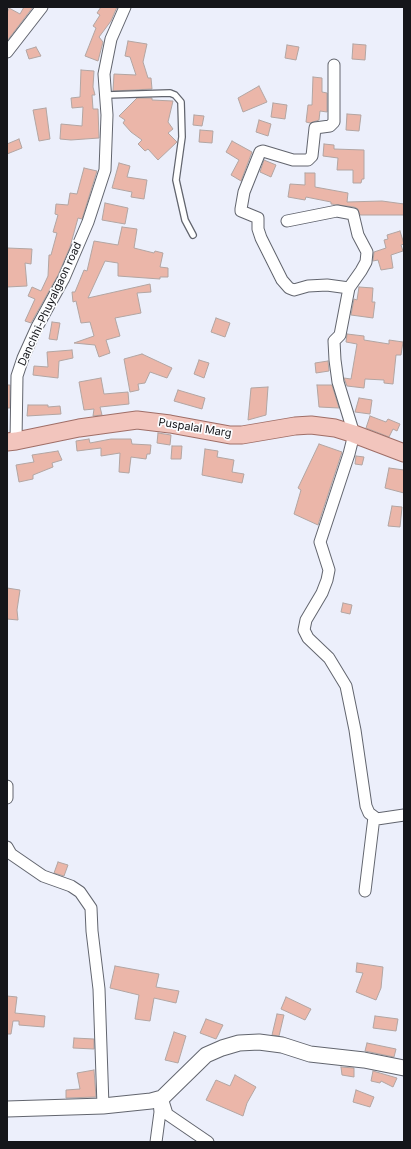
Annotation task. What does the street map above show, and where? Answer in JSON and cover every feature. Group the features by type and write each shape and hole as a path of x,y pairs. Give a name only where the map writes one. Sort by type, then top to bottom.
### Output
{"main road":[{"name":"Puspalal Marg","path":"11,441 79,428 138,420 170,424 230,435 242,435 295,426 311,425 335,428 404,453"}],"street":[{"path":"7,52 42,7"},
{"name":"Danchhi-Phuyalgaon road","path":"11,441 17,376 23,358 37,327 64,278 88,222 105,170 106,95 104,74 111,39 125,7"},
{"path":"334,65 334,122 330,126 315,128 312,156 308,160 293,160 263,151 260,152 244,192 241,211 258,218 258,229 261,238 282,280 289,288 294,290 308,286 327,285 349,288"},
{"path":"287,220 337,211 353,214 358,235 366,252 366,262 349,288 340,335 334,341 338,382 354,434 349,454 320,542 329,570 328,580 306,620 304,630 308,638 330,658 346,686 356,730 366,806 374,817 366,890"},
{"path":"7,786 7,798"},
{"path":"374,817 384,819 404,815"},
{"path":"7,846 11,854 38,872 76,889 88,900 91,908 92,931 99,989 103,1106"},
{"path":"7,1109 103,1106 160,1099 206,1055 239,1043 259,1042 282,1045 310,1054 364,1060 404,1068"},
{"path":"156,1142 160,1112 160,1099"},
{"path":"160,1099 167,1114 208,1142"}],"lane":[{"path":"106,95 170,93 175,95 181,102 182,137 176,180 185,220 193,235"}],"building":[{"path":"24,7 33,7 7,41 7,13 9,8 20,14"},
{"path":"101,7 117,7 111,21 99,37 103,42 98,61 85,56 96,28 93,26 100,15 97,13"},
{"path":"128,41 147,44 143,62 148,78 151,78 152,89 113,91 114,74 136,75 130,57 125,56"},
{"path":"353,44 366,45 365,60 352,59"},
{"path":"287,45 299,47 296,60 285,58"},
{"path":"36,47 41,56 29,59 26,50"},
{"path":"81,70 94,71 93,87 95,95 92,95 93,109 98,109 99,138 71,140 60,139 61,124 82,126 83,107 72,108 71,98 80,97"},
{"path":"313,77 322,78 322,92 327,93 327,112 320,111 319,120 310,123 306,122 308,105 312,105"},
{"path":"259,86 267,102 243,112 238,98"},
{"path":"137,98 152,98 152,100 173,101 168,122 173,129 168,133 177,142 158,160 148,149 145,151 138,144 142,140 131,132 123,123 125,120 119,116"},
{"path":"273,103 287,105 285,119 271,117"},
{"path":"46,108 50,139 39,141 33,110"},
{"path":"347,114 361,115 359,131 346,130"},
{"path":"194,115 204,116 202,126 193,125"},
{"path":"259,120 271,124 268,136 256,132"},
{"path":"200,130 213,131 212,143 199,142"},
{"path":"19,139 22,148 7,154 7,144"},
{"path":"232,141 252,152 241,181 231,175 239,160 226,152"},
{"path":"324,144 334,145 334,149 364,150 364,179 362,179 361,183 353,183 353,170 337,170 338,158 323,156"},
{"path":"264,160 276,165 271,177 260,172"},
{"path":"119,163 130,166 127,177 147,180 144,199 131,197 132,192 112,188"},
{"path":"84,168 97,171 82,219 78,218 70,247 58,275 31,323 25,321 35,299 28,296 32,287 41,291 48,276 49,255 51,255 57,233 53,232 58,215 55,214 56,204 68,205 70,193 77,194"},
{"path":"305,173 315,173 315,187 348,193 347,202 382,201 404,204 404,215 360,215 358,209 354,207 331,204 331,202 306,197 305,200 288,197 290,184 305,185"},
{"path":"105,203 128,208 125,224 102,220"},
{"path":"122,227 137,229 134,248 154,253 155,251 163,253 160,267 168,268 168,277 160,277 160,279 118,276 118,263 105,261 88,298 150,284 151,292 137,293 141,313 115,318 120,336 106,340 110,353 99,357 95,345 74,343 94,336 90,322 81,323 76,301 73,302 72,292 75,292 84,270 87,271 94,241 118,245"},
{"path":"400,231 404,244 401,245 403,251 391,255 393,268 381,270 378,260 373,261 374,252 386,248 384,240 388,239 387,235"},
{"path":"7,248 32,249 31,264 25,263 27,286 7,287"},
{"path":"359,287 373,288 372,302 375,302 373,318 351,315 354,299 357,300"},
{"path":"216,318 230,323 225,337 211,332"},
{"path":"52,322 60,323 57,340 49,339"},
{"path":"347,334 364,336 364,340 389,344 389,340 403,342 401,355 396,355 393,384 384,383 384,380 365,379 364,388 347,386 344,378 351,379 357,344 346,342"},
{"path":"72,350 73,358 59,361 58,378 33,375 34,366 48,367 47,352"},
{"path":"142,354 172,368 167,378 150,372 145,383 138,384 139,390 130,392 124,359"},
{"path":"199,360 209,363 204,378 194,374"},
{"path":"328,361 329,371 316,373 315,363"},
{"path":"101,378 104,394 128,392 129,404 100,407 102,415 93,416 94,409 84,410 79,382"},
{"path":"7,385 10,385 10,408 7,408"},
{"path":"317,385 332,385 339,408 319,407"},
{"path":"268,387 266,415 248,420 251,388"},
{"path":"178,390 205,398 202,409 174,401"},
{"path":"359,398 372,400 370,414 355,412"},
{"path":"28,405 48,405 48,407 60,406 61,414 27,416"},
{"path":"370,416 386,422 388,419 400,424 397,431 393,429 389,437 366,428"},
{"path":"158,433 171,435 170,445 157,443"},
{"path":"89,439 90,443 111,439 131,439 132,444 151,445 150,454 147,454 146,459 131,457 129,473 119,472 120,453 101,456 101,448 77,451 76,441"},
{"path":"319,444 342,452 318,525 294,514 301,490 298,488"},
{"path":"172,446 182,446 181,459 171,459"},
{"path":"205,449 218,451 217,457 234,460 232,472 244,474 242,483 202,475"},
{"path":"58,451 62,460 52,463 53,467 33,475 33,479 19,482 16,465 34,462 32,455"},
{"path":"356,456 364,457 362,465 355,464"},
{"path":"389,468 404,470 404,493 385,488"},
{"path":"392,506 402,507 400,527 388,526"},
{"path":"7,588 20,590 17,610 18,620 7,619"},
{"path":"343,603 352,605 350,614 341,612"},
{"path":"58,862 68,865 64,876 54,873"},
{"path":"357,963 383,967 381,988 376,1000 356,992 363,973 356,972"},
{"path":"115,966 159,974 156,987 179,991 176,1003 154,998 150,1021 135,1019 139,995 110,988"},
{"path":"7,996 17,997 15,1013 45,1016 44,1027 19,1025 19,1021 13,1021 11,1034 7,1034"},
{"path":"286,997 311,1009 305,1020 281,1009"},
{"path":"277,1014 284,1015 279,1036 272,1035"},
{"path":"375,1016 398,1019 396,1031 373,1028"},
{"path":"206,1019 223,1025 216,1039 200,1033"},
{"path":"174,1032 186,1036 178,1063 165,1060"},
{"path":"74,1038 94,1039 94,1049 73,1048"},
{"path":"367,1043 396,1049 394,1057 365,1051"},
{"path":"341,1067 354,1068 354,1077 342,1075"},
{"path":"94,1070 96,1097 66,1098 66,1090 80,1089 77,1073"},
{"path":"373,1071 397,1078 393,1087 381,1081 380,1083 371,1081"},
{"path":"235,1075 256,1087 247,1103 243,1116 206,1100 216,1080 230,1086"},
{"path":"356,1090 374,1097 370,1107 353,1102"}]}
